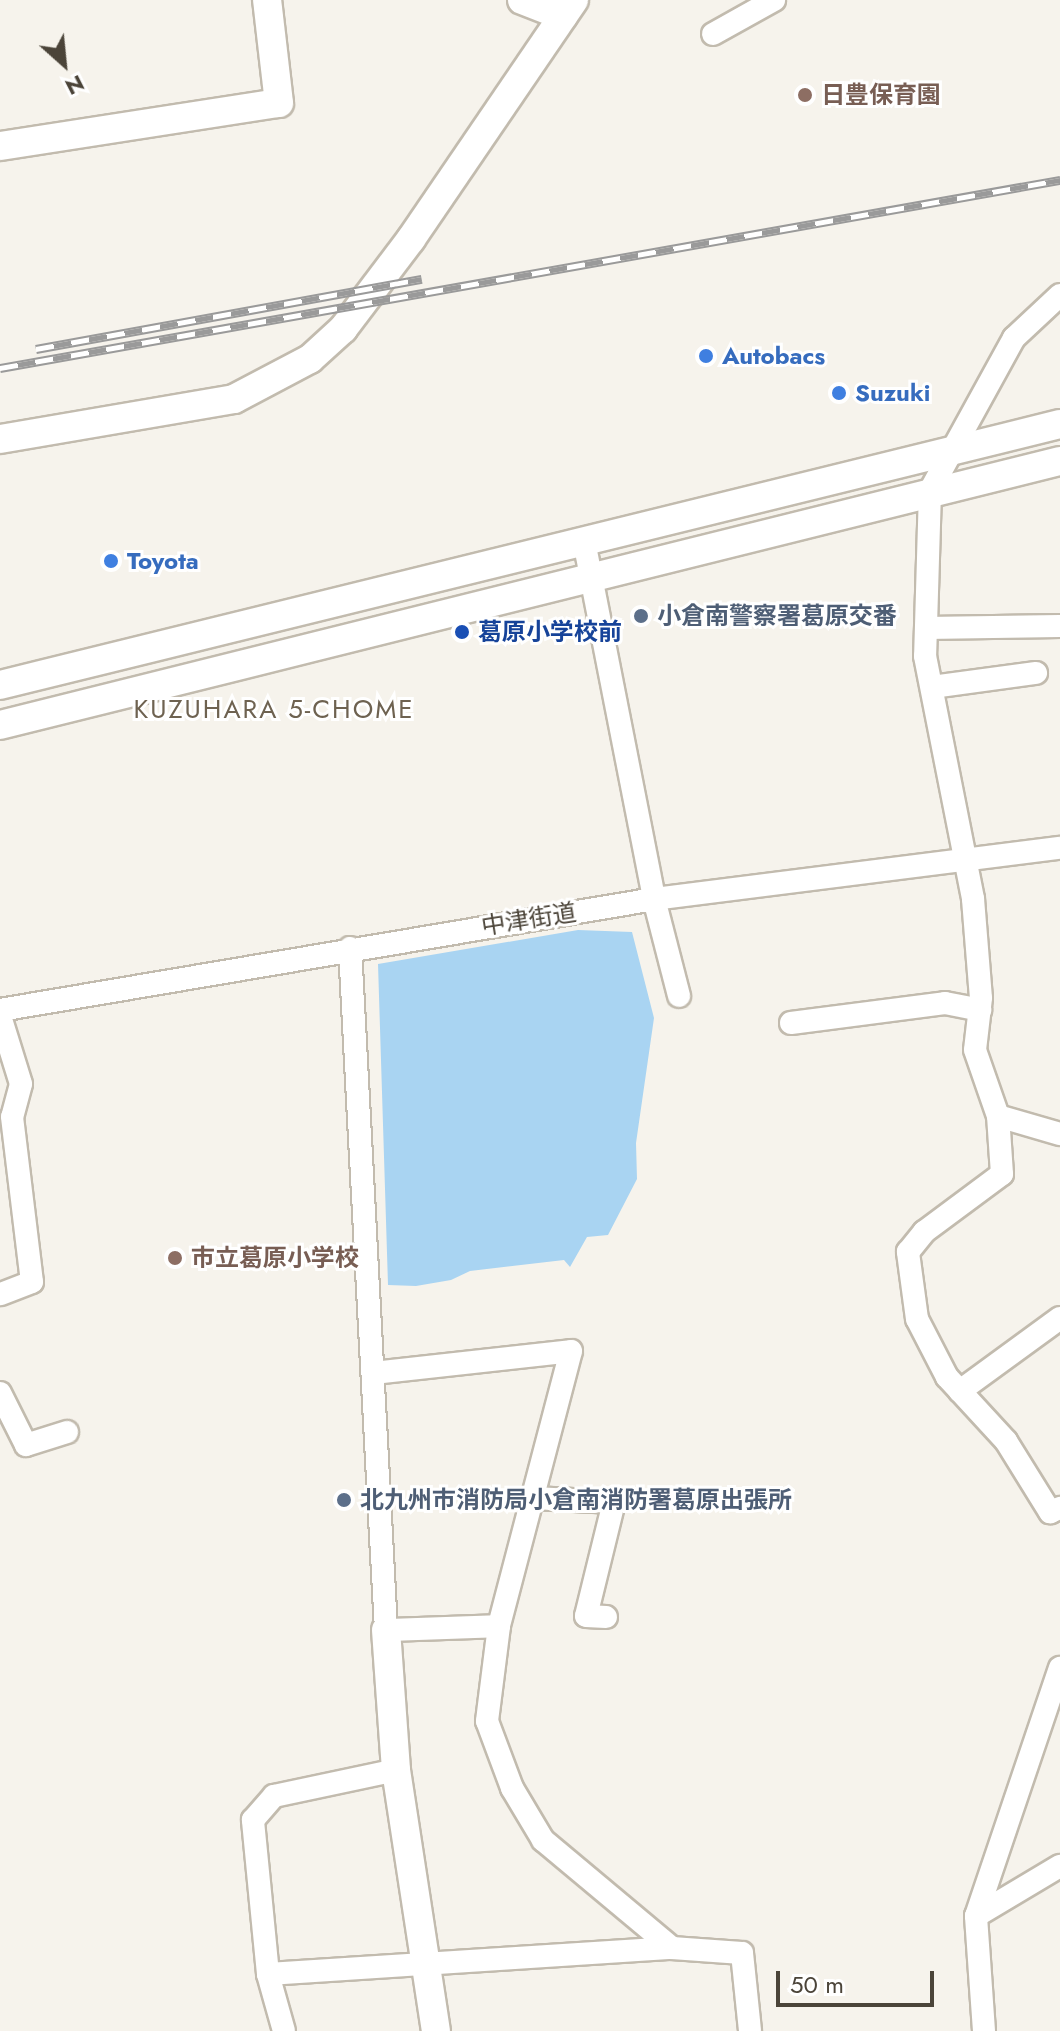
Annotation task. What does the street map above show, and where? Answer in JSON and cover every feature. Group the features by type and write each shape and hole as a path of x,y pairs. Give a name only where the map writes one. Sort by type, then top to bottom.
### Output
{"street":[{"path":"0,146 279,103 267,0"},
{"path":"0,439 234,399 310,359 343,329 411,239 568,8 522,0"},
{"path":"713,34 774,0"},
{"path":"1057,1516 1006,1441 947,1377 917,1319 908,1252 924,1232 1002,1174 998,1116 975,1050 980,1010 966,858 932,687 926,628 930,491 958,447 1014,338 1060,295"},
{"path":"0,685 1060,424"},
{"path":"0,725 590,581 930,491 1060,461"},
{"path":"584,541 654,899 679,996"},
{"path":"926,628 1060,626"},
{"path":"932,687 1036,673"},
{"name":"中津街道","path":"0,1010 350,948 654,899 1060,848"},
{"path":"350,948 396,1770 429,1965 436,2031"},
{"path":"791,1023 945,1003 980,1010"},
{"path":"0,1016 21,1084 12,1117 32,1282 0,1294"},
{"path":"998,1116 1060,1134"},
{"path":"960,1391 1060,1318"},
{"path":"373,1373 571,1351 499,1626 487,1721 512,1788 543,1840 672,1948"},
{"path":"0,1393 26,1445 67,1432"},
{"path":"533,1498 614,1502 586,1616 606,1617"},
{"path":"386,1630 499,1626"},
{"path":"984,2031 976,1916 1060,1668"},
{"path":"284,2031 268,1974 253,1820 274,1796 396,1770"},
{"path":"976,1916 1060,1866"},
{"path":"268,1974 672,1948 742,1953 750,2031"}],"water":[{"path":"578,930 632,932 654,1018 636,1143 637,1179 608,1235 587,1237 570,1267 564,1260 470,1271 451,1280 416,1286 388,1285 378,964"}],"railway":[{"path":"0,368 1060,180"},
{"path":"36,349 422,279"}],"place":[{"name":"日豊保育園","path":"805,95"},
{"name":"Autobacs","path":"706,356"},
{"name":"Suzuki","path":"839,393"},
{"name":"Toyota","path":"111,561"},
{"name":"小倉南警察署葛原交番","path":"641,616"},
{"name":"葛原小学校前","path":"462,632"},
{"name":"市立葛原小学校","path":"175,1258"},
{"name":"北九州市消防局小倉南消防署葛原出張所","path":"344,1500"}],"district":[{"name":"KUZUHARA 5-CHOME","path":"274,710"}]}
